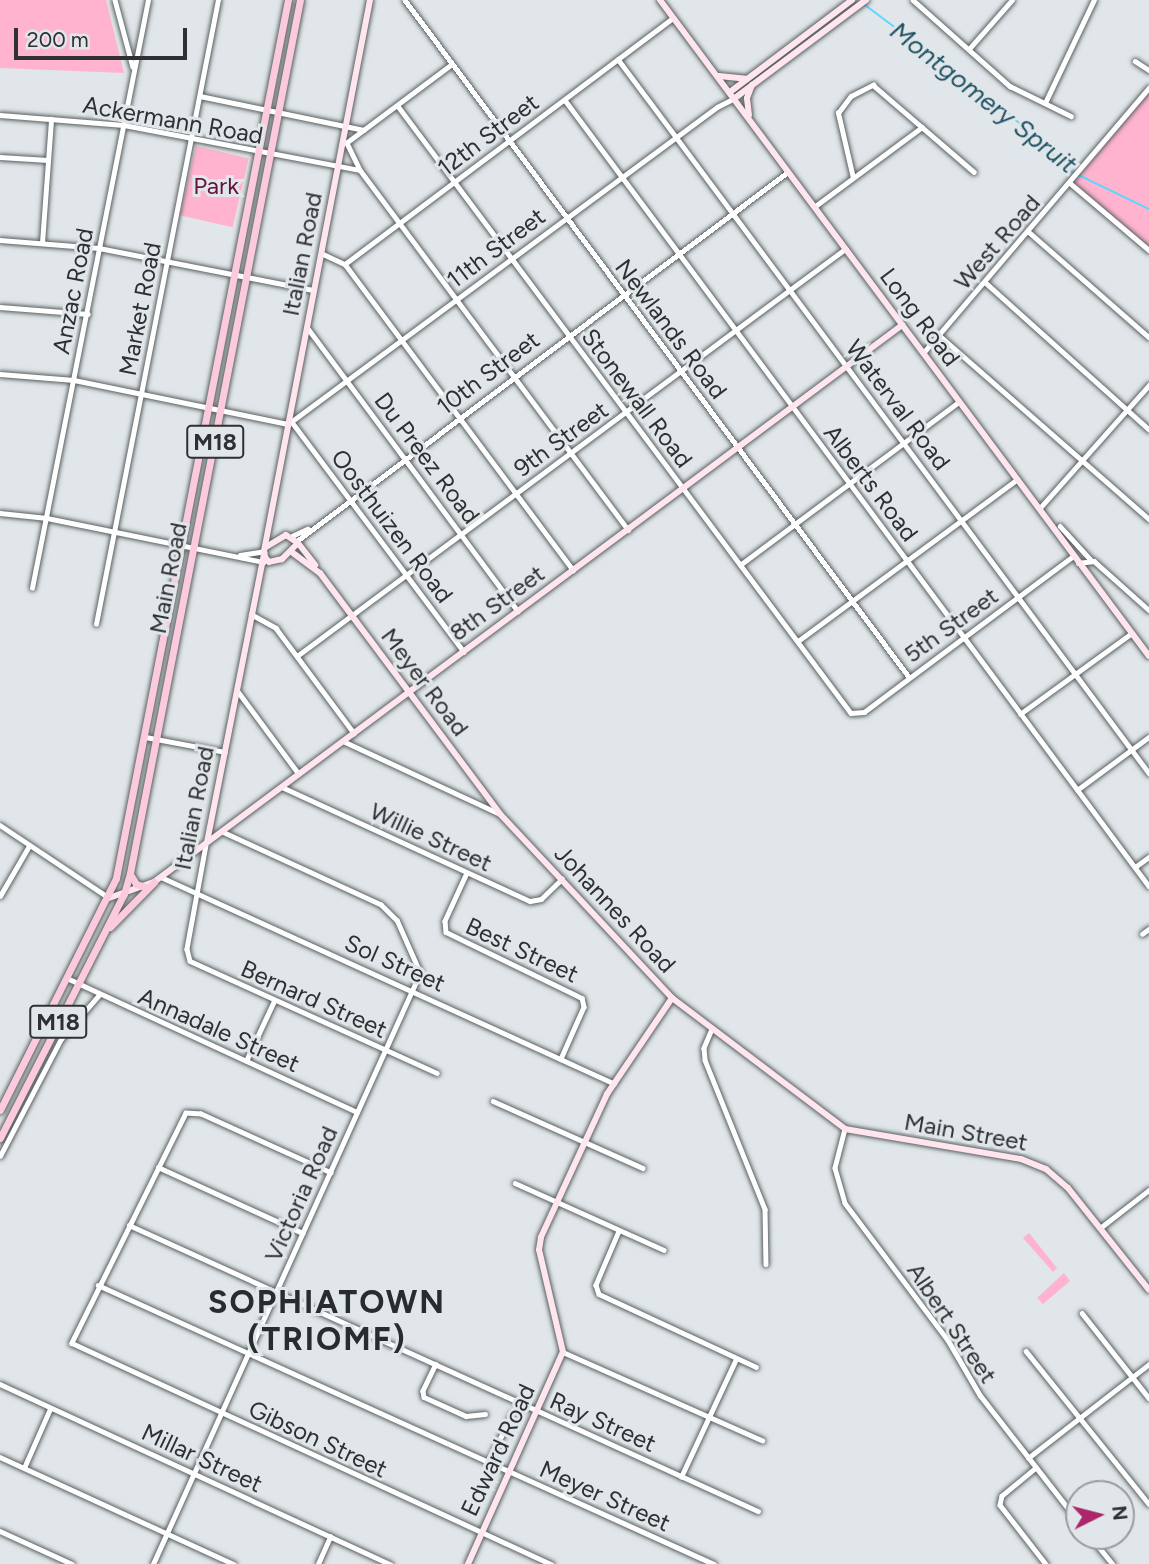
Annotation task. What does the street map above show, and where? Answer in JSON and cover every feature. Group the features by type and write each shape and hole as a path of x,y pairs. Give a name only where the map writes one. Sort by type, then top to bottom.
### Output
{"main road":[{"name":"Main Road","path":"0,1110 109,898 145,737 289,0"},
{"name":"Main Road","path":"0,1138 124,894 130,873 300,0"},
{"path":"130,873 136,884 146,887"},
{"path":"105,932 154,882"}],"street":[{"path":"115,0 134,71"},
{"name":"Anzac Road","path":"32,588 148,0"},
{"name":"Market Road","path":"96,624 218,0"},
{"name":"Italian Road","path":"187,949 260,561 345,144 370,0"},
{"name":"Newlands Road","path":"405,0 909,677"},
{"name":"Long Road","path":"660,0 1149,656"},
{"path":"750,120 747,98 751,81 852,0"},
{"path":"913,0 1010,86 1072,116"},
{"path":"969,49 1012,0"},
{"path":"1045,103 1094,0"},
{"path":"732,95 864,2"},
{"name":"12th Street","path":"345,264 673,18"},
{"name":"Waterval Road","path":"618,59 1149,773"},
{"path":"1135,61 1149,70"},
{"path":"452,64 345,144 360,170 628,530"},
{"path":"717,76 751,81"},
{"path":"853,178 838,113 859,90 877,86 974,172"},
{"name":"West Road","path":"924,352 1030,233 1149,88"},
{"name":"11th Street","path":"290,423 732,95"},
{"path":"200,96 363,130"},
{"name":"Alberts Road","path":"565,100 1149,886"},
{"name":"Stonewall Road","path":"398,106 848,710"},
{"name":"Ackermann Road","path":"0,115 124,125 258,153 360,170"},
{"path":"42,243 51,119"},
{"path":"814,207 922,127"},
{"path":"0,157 48,160"},
{"name":"10th Street","path":"293,539 788,172"},
{"path":"1072,181 1149,250"},
{"path":"1030,233 1149,337"},
{"path":"0,240 99,248 314,290"},
{"name":"9th Street","path":"297,656 845,249"},
{"path":"321,253 345,264 574,571"},
{"path":"986,283 1149,429"},
{"path":"0,307 88,314"},
{"name":"8th Street","path":"109,898 146,887 161,877 902,326"},
{"name":"Du Preez Road","path":"307,327 519,611"},
{"path":"940,336 1149,519"},
{"path":"0,374 74,380 290,423"},
{"path":"1039,509 1149,385"},
{"path":"740,565 959,402"},
{"name":"Oosthuizen Road","path":"290,423 464,652"},
{"path":"798,641 1016,480"},
{"path":"0,513 47,518 260,561 273,562 293,553 293,539"},
{"path":"270,516 274,530 293,539"},
{"path":"1060,526 1091,560 1149,610"},
{"path":"229,555 264,550 293,539"},
{"name":"Meyer Road","path":"293,539 500,814"},
{"path":"264,550 273,562"},
{"name":"Meyer Road","path":"293,553 320,573"},
{"name":"5th Street","path":"848,710 864,712 1073,556"},
{"path":"1078,563 1091,560"},
{"name":"Italian Road","path":"256,591 265,567 273,562"},
{"path":"251,614 276,628 354,733"},
{"path":"1020,714 1132,633"},
{"path":"236,689 299,774"},
{"path":"145,737 225,752"},
{"path":"1077,790 1149,737"},
{"name":"Johannes Road","path":"343,741 500,814 672,998 845,1129"},
{"name":"Willie Street","path":"282,787 534,902 562,879"},
{"path":"0,825 109,898"},
{"path":"221,832 388,910 419,965 412,990"},
{"path":"0,896 29,846"},
{"path":"1135,867 1149,857"},
{"name":"Best Street","path":"467,873 445,921 446,932 582,998 584,1007 561,1059"},
{"name":"Sol Street","path":"161,877 614,1083"},
{"path":"1142,934 1149,929"},
{"name":"Bernard Street","path":"187,949 187,958 194,964 437,1073"},
{"name":"Annadale Street","path":"67,978 357,1112"},
{"name":"Victoria Road","path":"153,1564 412,990"},
{"path":"0,1156 56,1046 99,995"},
{"path":"672,998 614,1083 539,1246 563,1352 762,1440"},
{"path":"246,1061 274,1001"},
{"path":"713,1028 704,1048 705,1060 765,1209 766,1265"},
{"path":"493,1101 643,1168"},
{"path":"98,1285 182,1116 190,1111 331,1173"},
{"name":"Main Street","path":"845,1129 1038,1164 1061,1181 1149,1290"},
{"name":"Albert Street","path":"845,1129 835,1168 845,1203 948,1340 976,1390 1065,1504"},
{"path":"158,1167 303,1233"},
{"path":"515,1183 664,1250"},
{"path":"1100,1228 1149,1190"},
{"name":"Ray Street","path":"129,1225 758,1511"},
{"path":"619,1231 597,1280 596,1291 756,1367"},
{"name":"Gibson Street","path":"98,1285 72,1343 220,1414 551,1564"},
{"name":"Meyer Street","path":"98,1285 714,1564"},
{"path":"1082,1313 1149,1398"},
{"path":"1026,1351 1149,1504"},
{"name":"Edward Road","path":"468,1564 563,1352"},
{"path":"681,1477 736,1359"},
{"path":"436,1364 424,1397 466,1416 485,1414"},
{"path":"1028,1458 1149,1364"},
{"name":"Millar Street","path":"0,1384 390,1564"},
{"path":"24,1468 50,1409"},
{"path":"488,1463 512,1414"},
{"path":"0,1457 234,1564"},
{"path":"1036,1468 1002,1496 1000,1505 1046,1564"},
{"path":"0,1531 72,1564"},
{"path":"318,1564 330,1537"},
{"path":"1102,1550 1113,1564"}],"green space":[{"path":"0,0 106,0 124,73 0,68"},
{"path":"1149,91 1149,249 1073,183"},
{"name":"Park","path":"196,146 249,158 233,227 180,215"},
{"path":"1029,1233 1057,1268 1053,1272 1023,1238"},
{"path":"1064,1273 1070,1281 1043,1304 1037,1298"}],"waterway":[{"name":"Montgomery Spruit","path":"865,5 993,101 1042,142 1064,168 1149,209"}],"district":[{"name":"SOPHIATOWN (TRIOMF)","path":"327,1322"}]}
